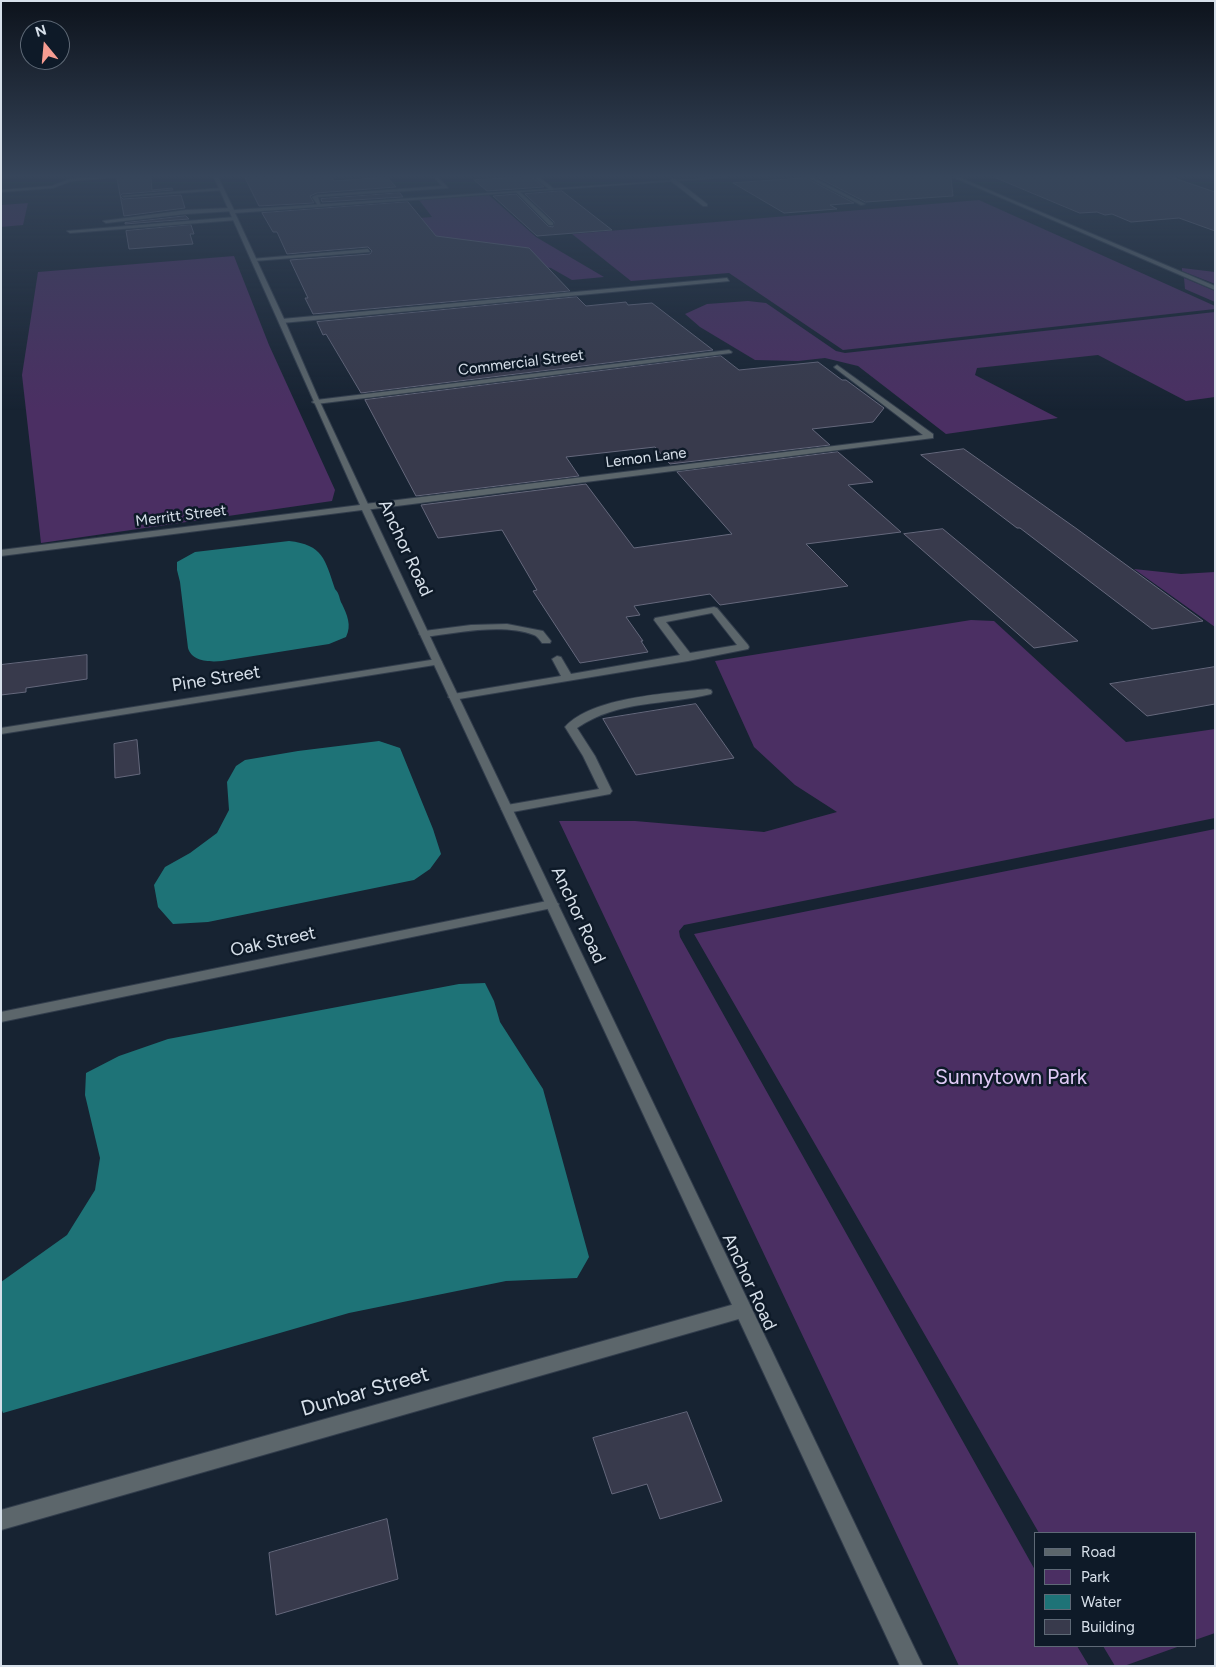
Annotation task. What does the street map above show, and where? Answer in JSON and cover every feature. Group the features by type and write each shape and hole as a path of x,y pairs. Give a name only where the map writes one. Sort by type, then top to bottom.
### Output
{"street":[{"name":"Anchor Road","path":"252,255 316,402 453,697 912,1666"},
{"path":"254,260 320,255"},
{"path":"1137,255 1215,288"},
{"path":"282,321 727,280"},
{"name":"Commercial Street","path":"316,402 729,352"},
{"name":"Lemon Lane","path":"365,507 930,436 838,367"},
{"name":"Merritt Street","path":"1,553 365,507"},
{"path":"453,697 688,658 744,647 714,610 659,620 688,658"},
{"path":"424,634 472,628 507,627 539,632 546,641"},
{"path":"557,660 568,678"},
{"name":"Pine Street","path":"1,731 437,662"},
{"path":"507,808 606,791 589,756 571,728 579,720 612,706 707,692"},
{"name":"Oak Street","path":"1,1017 552,904"},
{"name":"Dunbar Street","path":"1,1520 742,1310"}],"green space":[{"path":"457,255 566,255 604,277 572,280 551,268 528,265 469,263"},
{"path":"598,255 1101,255 1215,306 1215,309 843,350 729,273 631,281"},
{"path":"234,256 269,345 335,490 332,501 41,543 22,375 38,272"},
{"path":"1182,268 1215,272 1215,284 1182,271"},
{"path":"1184,278 1215,291 1215,302 1185,289"},
{"path":"748,301 766,303 836,351 845,353 1215,312 1215,397 1186,401 1098,355 977,368 975,375 1058,418 946,434 858,366 825,358 798,361 755,360 700,327 685,314 707,304"},
{"path":"1134,569 1181,574 1215,572 1215,627"},
{"path":"971,620 994,621 1126,742 1215,729 1215,818 684,925 679,931 680,937 1034,1568 1034,1647 1078,1647 1089,1666 959,1666 559,821 635,821 764,832 837,812 795,785 754,747 715,661"},
{"name":"Sunnytown Park","path":"1215,829 1215,1633 1196,1640 1196,1532 1038,1532 694,934"},
{"path":"1104,1647 1177,1647 1124,1666 1115,1666"}],"water":[{"path":"289,541 309,546 321,555 347,616 349,628 346,637 329,644 222,661 207,661 193,656 188,648 177,562 195,552"},
{"path":"379,741 400,748 433,829 441,854 430,869 414,880 208,922 173,924 158,907 154,885 165,867 190,853 217,833 229,810 227,782 236,766 245,760"},
{"path":"485,983 494,1001 500,1022 543,1089 589,1257 577,1278 506,1281 349,1313 3,1413 1,1408 1,1282 67,1235 95,1190 100,1158 85,1095 86,1073 119,1056 168,1039 459,984"}],"building":[{"path":"359,255 535,255 570,291 313,314 305,298 308,298 290,260"},
{"path":"577,297 586,306 626,302 628,305 652,303 713,350 361,393 326,334 323,335 317,322"},
{"path":"721,356 739,370 818,362 884,408 873,422 812,429 830,445 670,464 655,447 566,457 579,476 416,496 365,400"},
{"path":"964,449 1203,621 1152,629 921,455"},
{"path":"838,452 873,482 848,485 901,532 806,544 848,586 720,605 710,594 634,606 640,615 626,617 643,641 641,641 648,652 580,663 533,591 537,590 502,530 438,538 421,505 586,484 634,548 732,534 677,472"},
{"path":"943,529 1078,641 1034,648 904,534"},
{"path":"87,655 87,679 26,688 26,692 1,695 1,665"},
{"path":"1215,667 1215,704 1147,716 1110,684"},
{"path":"696,704 734,758 636,775 603,719"},
{"path":"137,740 140,774 115,778 114,744"},
{"path":"687,1412 722,1501 660,1519 647,1484 612,1494 593,1438"},
{"path":"387,1519 398,1579 276,1615 269,1553"}]}
